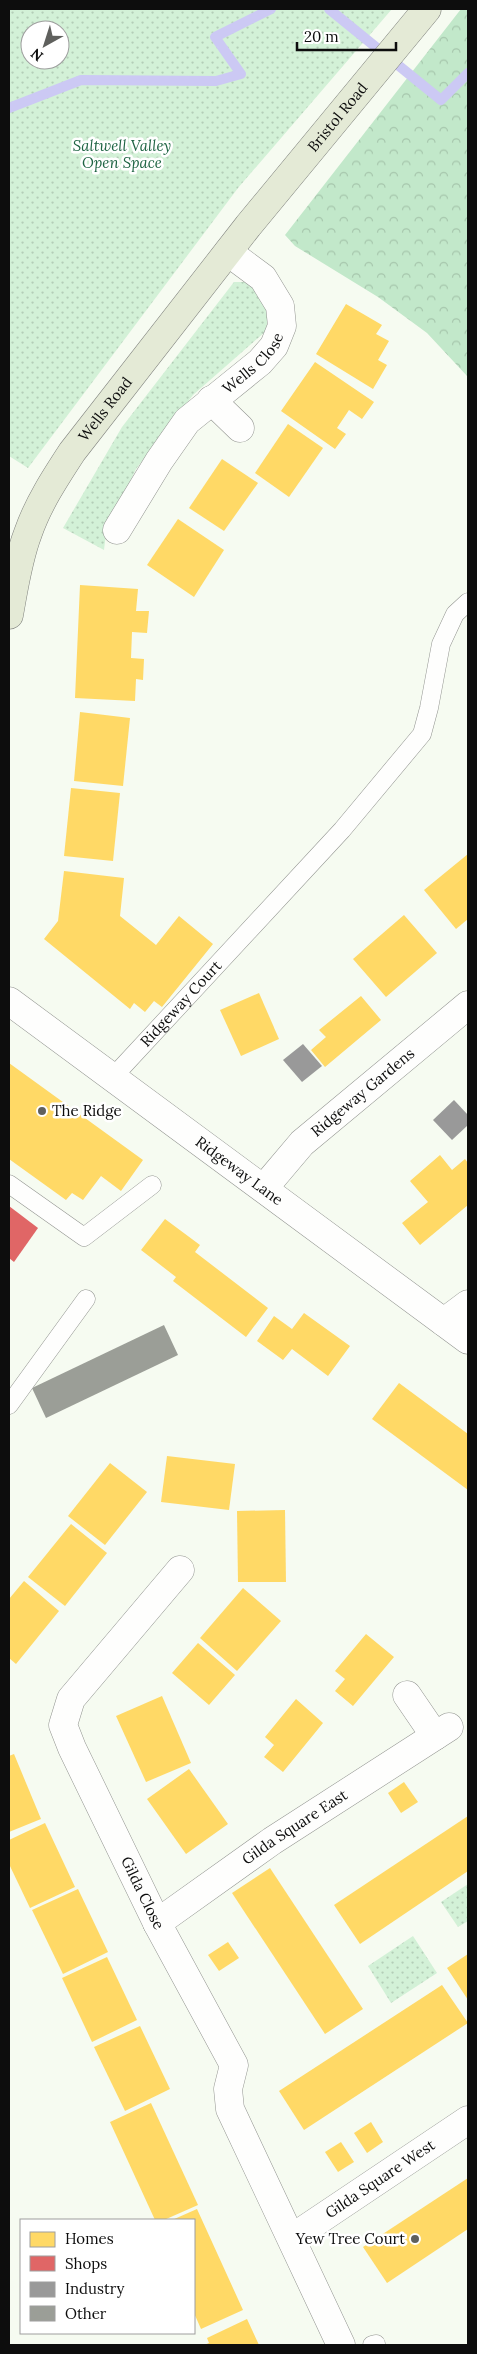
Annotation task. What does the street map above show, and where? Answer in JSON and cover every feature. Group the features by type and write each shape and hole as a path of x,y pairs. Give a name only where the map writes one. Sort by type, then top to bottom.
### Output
{"highway":[{"name":"Bristol Road","path":"248,226 426,9"},
{"name":"Wells Road","path":"9,616 15,578 27,534 51,483 100,414 248,226"}],"street":[{"name":"Wells Close","path":"117,530 159,461 187,421 260,362 274,346 282,326 280,306 263,278 228,252"},
{"name":"Wells Close","path":"211,400 240,428"},
{"name":"Ridgeway Lane","path":"9,1001 468,1340"},
{"name":"Ridgeway Gardens","path":"264,1188 302,1143 468,1005"},
{"path":"444,1322 468,1304"},
{"name":"Gilda Close","path":"180,1570 71,1699 63,1725 72,1748 156,1923 234,2065 228,2089 230,2109 341,2345"},
{"name":"Gilda Square East","path":"156,1923 272,1841 442,1731 407,1695"},
{"name":"Gilda Square West","path":"292,2238 468,2120"}],"lane":[{"name":"Ridgeway Court","path":"113,1077 248,929 342,830 422,734 441,644 455,614 468,602"},
{"path":"9,1184 84,1236 152,1185"},
{"path":"9,1405 86,1299"}],"green space":[{"name":"Saltwell Valley Open Space","path":"9,9 392,9 238,188 28,468 9,456"},
{"path":"461,9 468,9 468,377 427,333 378,297 295,246 285,235"},
{"path":"234,282 247,282 260,293 269,309 266,331 193,395 136,469 106,533 104,550 63,528 122,427"},
{"path":"468,1884 468,1921 458,1927 441,1902"},
{"path":"413,1936 437,1973 391,2003 368,1966"}],"building: Homes":[{"path":"346,304 382,325 376,334 389,341 378,360 387,365 373,389 316,354"},
{"path":"315,362 374,402 362,419 349,410 337,428 346,434 335,449 281,411"},
{"path":"288,424 323,448 289,497 255,473"},
{"path":"222,459 258,483 224,531 189,508"},
{"path":"178,519 224,550 194,597 147,565"},
{"path":"80,585 138,589 136,611 149,611 147,633 132,632 131,658 144,659 143,680 136,679 135,701 75,698"},
{"path":"80,712 130,718 123,786 74,781"},
{"path":"71,788 120,793 113,861 64,856"},
{"path":"468,854 468,919 456,929 424,890"},
{"path":"64,871 124,878 120,916 156,945 179,916 213,944 162,1007 154,1001 145,1012 134,1003 130,1009 44,939 58,921"},
{"path":"404,915 437,953 386,997 353,959"},
{"path":"259,993 279,1039 241,1056 220,1010"},
{"path":"361,996 381,1020 325,1067 311,1050 326,1037 319,1030"},
{"name":"The Ridge","path":"9,1063 143,1160 121,1191 101,1176 83,1200 72,1193 66,1200 9,1159"},
{"path":"440,1155 452,1170 465,1159 468,1163 468,1205 420,1245 402,1223 428,1202 410,1181"},
{"path":"165,1219 200,1245 195,1252 268,1308 246,1337 173,1281 176,1277 141,1250"},
{"path":"304,1313 350,1346 328,1376 292,1349 283,1360 257,1341 274,1316 292,1329"},
{"path":"399,1383 468,1434 468,1490 372,1419"},
{"path":"167,1456 235,1464 229,1510 161,1502"},
{"path":"110,1463 147,1492 105,1545 68,1516"},
{"path":"285,1510 286,1582 238,1582 237,1511"},
{"path":"71,1524 107,1553 65,1606 28,1577"},
{"path":"24,1581 59,1611 16,1664 9,1658 9,1599"},
{"path":"243,1588 281,1621 237,1671 200,1638"},
{"path":"366,1634 394,1657 353,1706 335,1691 345,1679 335,1671"},
{"path":"198,1643 235,1675 209,1705 172,1673"},
{"path":"162,1696 191,1763 146,1782 116,1716"},
{"path":"296,1699 323,1723 283,1772 264,1757 274,1745 265,1737"},
{"path":"14,1754 41,1819 9,1832 9,1756"},
{"path":"189,1769 228,1824 186,1854 147,1799"},
{"path":"404,1782 418,1802 401,1813 388,1793"},
{"path":"468,1816 468,1871 360,1944 334,1905"},
{"path":"45,1823 75,1887 30,1908 9,1864 9,1840"},
{"path":"270,1868 363,2009 325,2034 232,1893"},
{"path":"78,1889 108,1952 63,1974 32,1910"},
{"path":"228,1942 239,1958 219,1971 208,1955"},
{"path":"468,1954 468,2000 447,1968"},
{"path":"107,1957 137,2020 92,2042 62,1978"},
{"path":"442,1985 468,2023 304,2130 279,2091"},
{"path":"140,2026 170,2089 125,2111 94,2047"},
{"path":"151,2103 198,2205 166,2219 155,2219 110,2122"},
{"path":"371,2122 383,2142 367,2153 354,2133"},
{"path":"341,2142 354,2162 338,2172 325,2152"},
{"name":"Yew Tree Court","path":"468,2178 468,2229 387,2283 363,2247"},
{"path":"197,2209 243,2310 201,2329 195,2315 195,2219 174,2219"},
{"path":"247,2319 259,2345 204,2345 209,2343 207,2338"}],"building: Shops":[{"path":"9,1206 38,1228 14,1262 9,1258"}],"building: Industry":[{"path":"303,1044 322,1066 302,1082 283,1060"},
{"path":"454,1100 468,1115 468,1125 452,1140 433,1120"}],"building: Other":[{"path":"164,1325 178,1355 46,1418 32,1388"}],"waterway":[{"path":"9,108 81,80 216,81 241,74 215,37 271,9"},
{"path":"329,9 441,100 468,73"}],"place":[{"name":"The Ridge","path":"42,1111"},
{"name":"Yew Tree Court","path":"415,2239"}]}
